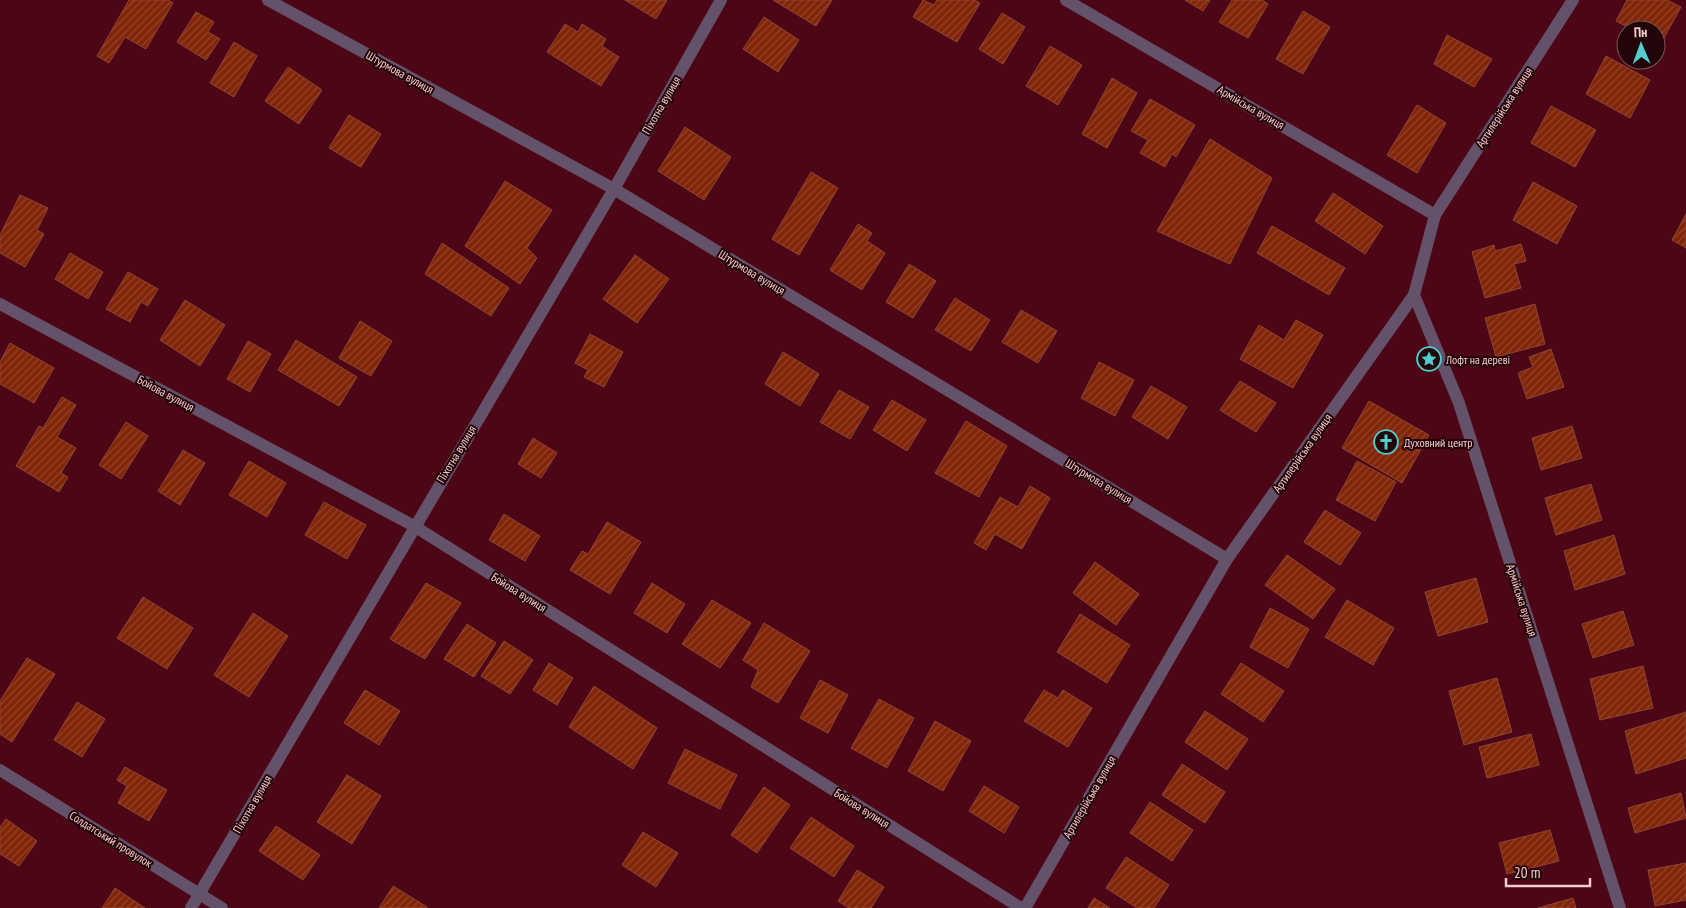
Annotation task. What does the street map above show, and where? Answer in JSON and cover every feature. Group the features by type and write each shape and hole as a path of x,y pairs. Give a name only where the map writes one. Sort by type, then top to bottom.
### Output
{"street":[{"name":"Штурмова вулиця","path":"268,0 614,189 1227,559"},
{"name":"Піхотна вулиця","path":"190,908 614,189 721,0"},
{"name":"Армійська вулиця","path":"1066,0 1435,215"},
{"name":"Артилерійська вулиця","path":"1025,908 1227,559 1414,295 1435,215 1573,0"},
{"name":"Армійська вулиця","path":"1414,295 1459,403 1620,908"},
{"name":"Бойова вулиця","path":"0,304 414,526 1021,908"},
{"name":"Солдатський провулок","path":"0,770 222,908"}],"building":[{"path":"129,0 168,0 173,3 146,49 125,37 109,63 97,56"},
{"path":"625,0 667,0 656,19"},
{"path":"773,0 832,0 816,26"},
{"path":"923,0 934,5 937,0 974,0 980,3 957,42 913,17"},
{"path":"1185,0 1210,0 1203,11"},
{"path":"1232,0 1262,0 1268,4 1248,38 1219,22"},
{"path":"1627,0 1667,0 1681,7 1666,34 1666,20 1617,20"},
{"path":"1303,11 1330,27 1303,74 1276,59"},
{"path":"196,12 214,22 208,32 220,39 206,60 177,42"},
{"path":"1002,13 1025,27 1003,64 979,49"},
{"path":"764,17 799,40 778,72 743,49"},
{"path":"565,24 578,32 582,24 606,39 602,46 619,57 601,86 547,52"},
{"path":"1447,35 1492,59 1474,87 1434,64"},
{"path":"234,42 257,56 234,97 210,83"},
{"path":"1050,46 1082,65 1058,105 1026,86"},
{"path":"1606,56 1616,61 1616,70 1632,70 1650,80 1630,118 1586,94"},
{"path":"288,67 322,90 299,124 265,101"},
{"path":"1112,78 1137,93 1107,148 1082,134"},
{"path":"1150,99 1195,125 1176,157 1172,154 1165,167 1140,153 1148,140 1131,131"},
{"path":"1417,105 1446,123 1417,173 1387,155"},
{"path":"1551,106 1596,130 1575,167 1531,143"},
{"path":"349,115 381,134 361,167 329,148"},
{"path":"685,127 731,157 704,200 658,171"},
{"path":"1210,139 1272,178 1230,264 1157,231"},
{"path":"811,172 838,188 799,255 772,239"},
{"path":"505,181 552,210 527,248 537,258 520,284 465,246"},
{"path":"1533,182 1577,206 1557,244 1513,220"},
{"path":"1333,193 1383,226 1365,254 1315,221"},
{"path":"20,195 48,208 37,230 44,234 25,267 0,253 0,235"},
{"path":"1686,214 1686,248 1672,240"},
{"path":"858,224 872,233 867,241 885,253 862,290 830,270"},
{"path":"1272,226 1345,268 1329,295 1257,253"},
{"path":"442,243 509,288 491,316 425,274"},
{"path":"1521,244 1526,261 1514,264 1521,288 1485,298 1472,252 1494,245 1495,251"},
{"path":"70,253 103,272 88,299 55,279"},
{"path":"635,255 669,279 637,323 603,299"},
{"path":"909,264 936,281 913,318 886,302"},
{"path":"128,272 158,289 148,306 141,302 130,322 106,309"},
{"path":"955,298 990,320 971,351 935,330"},
{"path":"185,300 225,325 200,366 160,340"},
{"path":"1535,304 1545,344 1496,357 1485,318"},
{"path":"1021,310 1057,331 1038,363 1002,342"},
{"path":"1296,320 1323,335 1293,388 1240,359 1259,325 1284,340"},
{"path":"360,321 392,341 371,376 339,358"},
{"path":"590,334 623,352 604,387 584,377 588,370 575,363"},
{"path":"296,340 357,377 339,406 278,370"},
{"path":"248,341 271,354 250,392 227,379"},
{"path":"10,343 54,368 34,403 0,384 0,362"},
{"path":"1551,349 1564,387 1527,399 1518,373 1533,367 1529,357"},
{"path":"783,352 819,374 800,406 765,384"},
{"path":"1099,362 1134,380 1115,416 1081,398"},
{"path":"1240,381 1276,403 1256,432 1220,410"},
{"path":"1151,386 1187,407 1168,439 1132,417"},
{"path":"839,390 869,407 850,439 820,422"},
{"path":"62,397 76,405 57,437 76,448 61,473 68,477 59,492 16,466 39,426 43,428"},
{"path":"892,400 926,420 907,451 873,430"},
{"name":"Духовний центр","path":"1369,401 1429,435 1402,483 1342,448"},
{"path":"966,421 1007,446 979,497 935,473"},
{"path":"126,422 148,436 121,479 99,465"},
{"path":"1572,426 1582,458 1541,470 1532,438"},
{"path":"533,438 557,453 541,478 518,464"},
{"path":"183,450 205,463 180,505 158,491"},
{"path":"249,461 286,483 267,517 229,495"},
{"path":"1357,461 1396,482 1375,521 1336,500"},
{"path":"1591,484 1602,520 1556,535 1545,498"},
{"path":"1030,486 1050,498 1022,549 995,534 986,550 974,543 1000,497 1018,507"},
{"path":"324,502 366,525 347,559 305,535"},
{"path":"1325,510 1361,533 1340,565 1304,542"},
{"path":"504,514 540,536 525,561 489,540"},
{"path":"607,522 641,542 610,594 570,570 582,551 588,554"},
{"path":"1614,535 1625,574 1575,590 1564,551"},
{"path":"1287,555 1335,589 1313,619 1265,585"},
{"path":"1095,562 1139,594 1116,625 1073,593"},
{"path":"1476,578 1488,622 1438,636 1425,592"},
{"path":"426,583 461,603 425,659 390,639"},
{"path":"652,583 685,604 667,633 634,613"},
{"path":"143,597 193,628 167,669 117,638"},
{"path":"712,600 751,623 720,668 682,644"},
{"path":"1347,600 1394,628 1373,665 1325,637"},
{"path":"1270,608 1309,629 1288,668 1250,647"},
{"path":"1623,611 1634,645 1593,658 1582,624"},
{"path":"253,613 288,636 249,697 214,675"},
{"path":"1080,614 1130,645 1107,683 1057,652"},
{"path":"764,623 810,651 778,703 751,687 758,670 743,660"},
{"path":"467,624 496,643 474,677 444,659"},
{"path":"504,641 533,660 510,694 481,676"},
{"path":"27,658 55,674 12,742 0,734 0,701"},
{"path":"549,663 573,678 557,705 533,690"},
{"path":"1241,663 1284,691 1263,722 1221,694"},
{"path":"1643,666 1653,708 1600,720 1590,679"},
{"path":"1497,678 1512,732 1464,745 1449,691"},
{"path":"820,680 848,695 828,733 800,718"},
{"path":"594,686 657,728 633,769 569,727"},
{"path":"365,690 400,711 379,745 344,723"},
{"path":"1044,690 1058,698 1063,690 1092,708 1068,747 1024,721"},
{"path":"879,699 914,718 887,768 851,748"},
{"path":"77,702 105,719 82,757 54,740"},
{"path":"1205,711 1248,739 1227,770 1185,742"},
{"path":"1686,712 1686,758 1636,774 1625,731"},
{"path":"935,721 971,741 943,791 908,771"},
{"path":"1531,734 1539,765 1487,778 1479,747"},
{"path":"685,749 737,775 720,809 668,783"},
{"path":"1182,764 1225,792 1205,823 1162,795"},
{"path":"125,767 167,790 149,821 118,803 127,786 117,780"},
{"path":"347,775 381,796 352,844 317,822"},
{"path":"984,786 1019,807 1004,833 969,811"},
{"path":"764,787 790,805 757,853 731,835"},
{"path":"1681,793 1686,818 1635,833 1628,808"},
{"path":"1150,802 1193,830 1172,861 1130,833"},
{"path":"811,817 854,846 834,877 790,848"},
{"path":"6,819 37,841 19,866 0,854 0,827"},
{"path":"276,826 320,855 303,880 259,851"},
{"path":"1550,830 1559,861 1507,874 1499,843"},
{"path":"643,832 678,853 656,887 622,865"},
{"path":"1126,857 1169,885 1154,908 1137,908 1106,888"},
{"path":"1686,863 1686,900 1655,906 1648,870"},
{"path":"857,870 884,887 871,908 849,908 838,901"},
{"path":"393,886 427,907 427,908 379,908"},
{"path":"115,888 145,908 102,908"},
{"path":"1094,898 1110,908 1088,908"},
{"path":"1573,898 1576,908 1538,908"}],"place":[{"name":"Лофт на дереві","path":"1429,359"},
{"name":"Духовний центр","path":"1386,442"}]}
